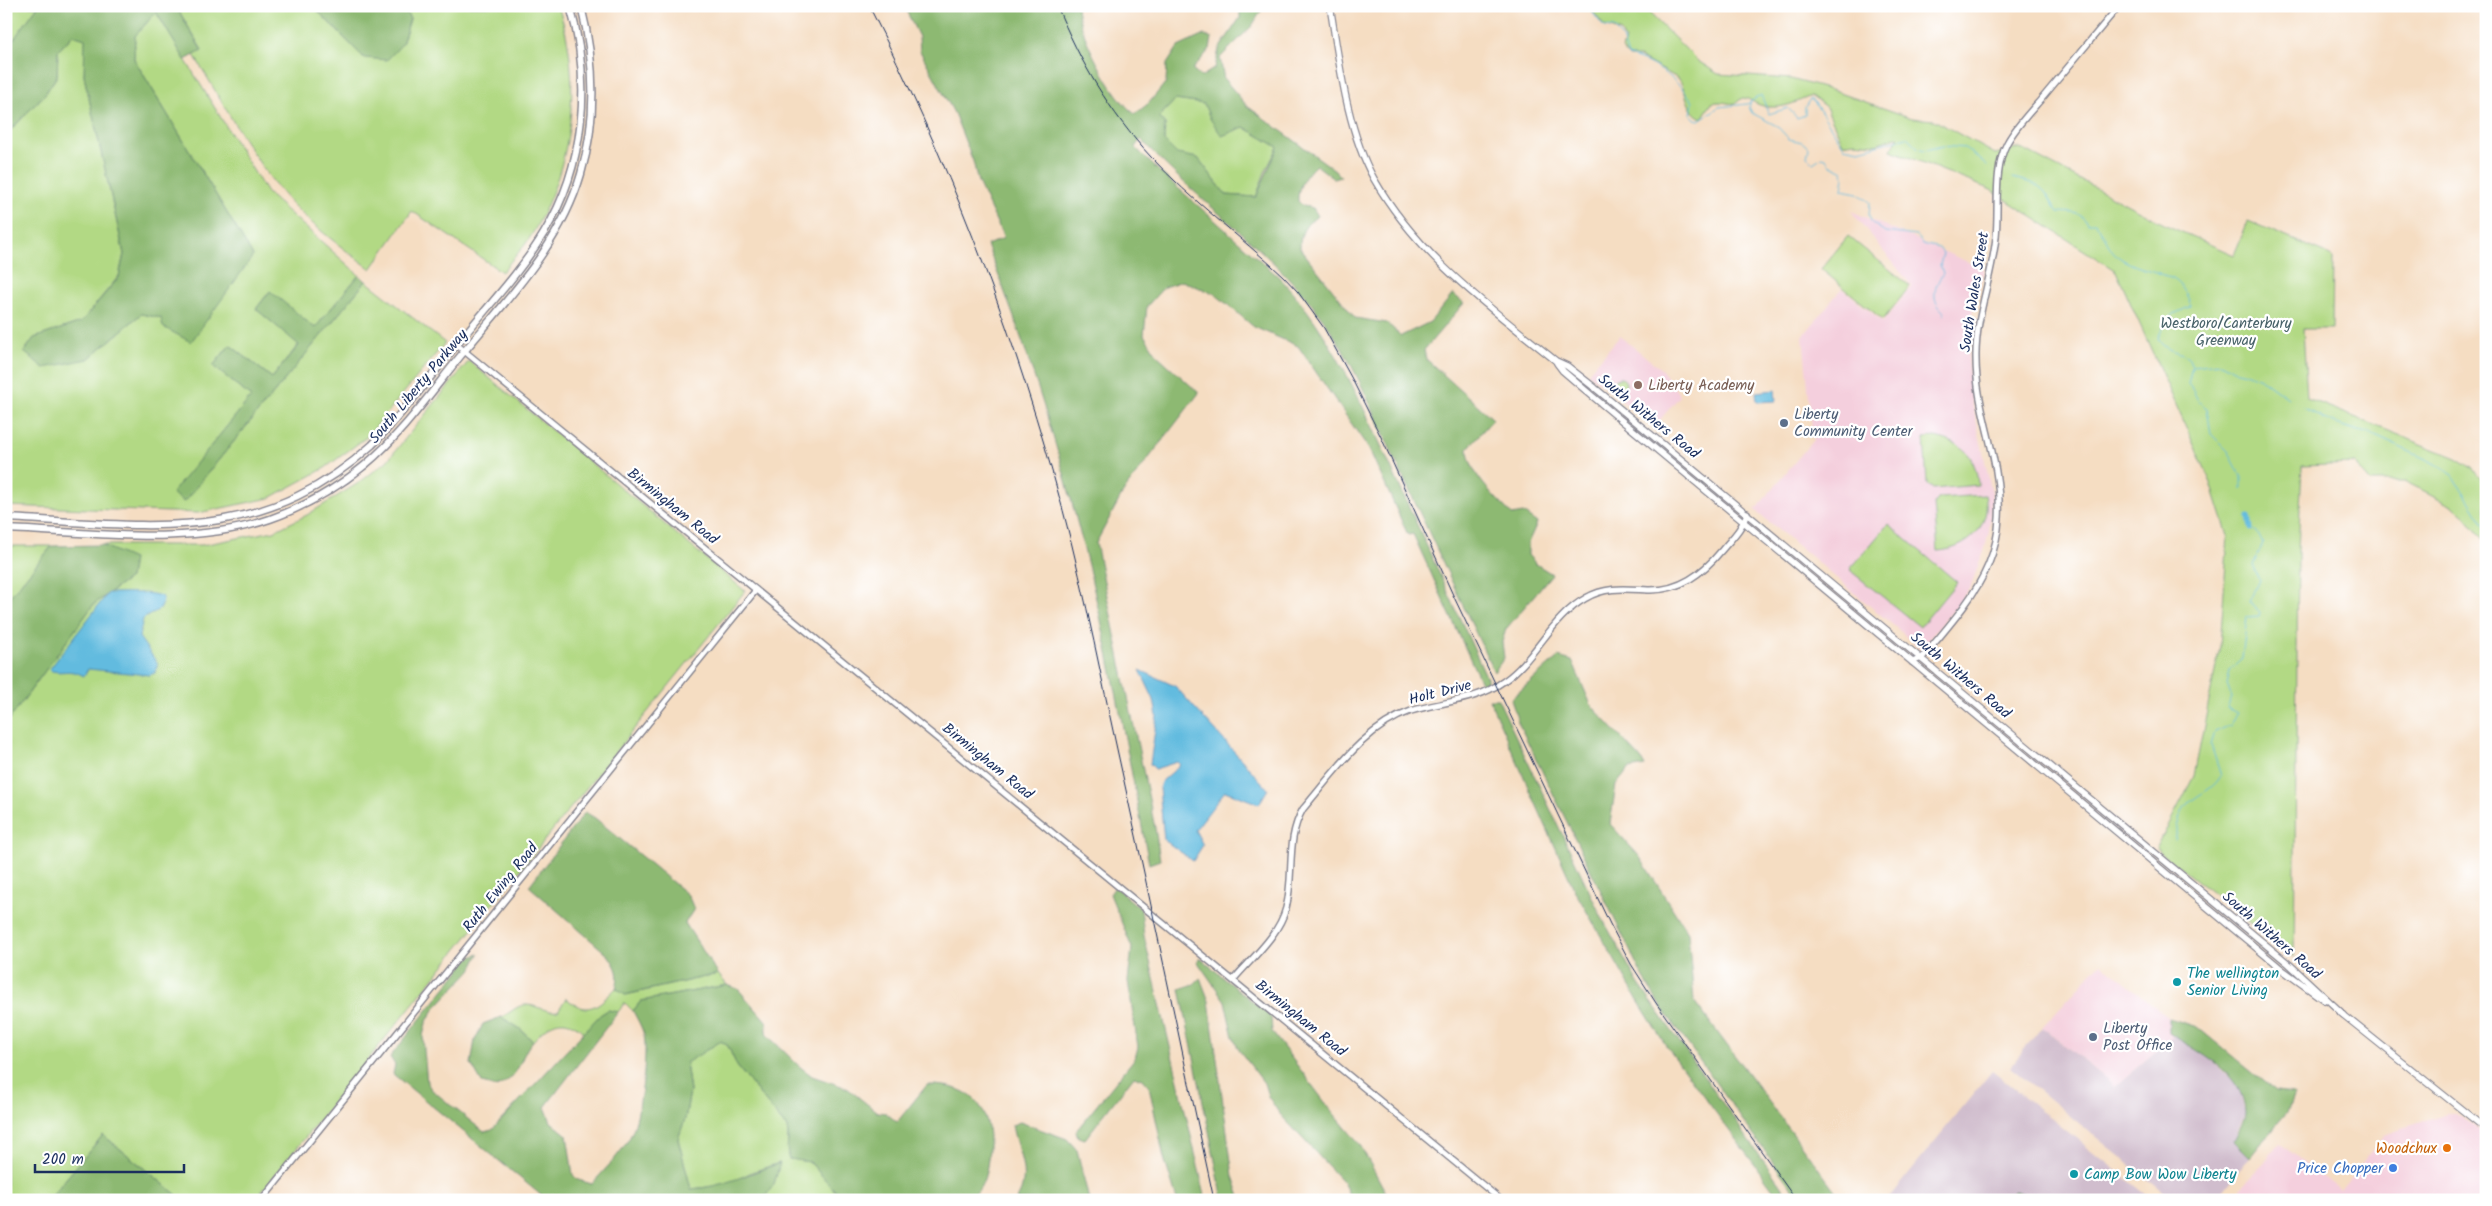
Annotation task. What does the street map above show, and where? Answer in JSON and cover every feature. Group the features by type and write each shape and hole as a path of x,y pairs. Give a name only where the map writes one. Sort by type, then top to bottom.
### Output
{"main road":[{"name":"South Liberty Parkway","path":"6,518 178,525 231,520 281,504 329,479 372,445 533,250 548,227 566,186 578,144 582,99 579,46 570,6"},
{"name":"South Liberty Parkway","path":"6,528 186,536 241,528 276,517 334,488 371,460 402,428 547,248 565,216 581,175 589,139 593,95 590,50 582,6"},
{"name":"South Withers Road","path":"1330,6 1342,78 1354,130 1373,178 1406,226 1437,262 1556,361 1567,366 1595,388 1922,658 2289,964 2344,1016"},
{"name":"South Withers Road","path":"1556,361 1563,371 1584,390 2284,971 2344,1016 2486,1130"}],"street":[{"name":"South Wales Street","path":"1920,670 1922,658 1979,587 1990,562 2000,525 2000,492 1982,414 1976,360 1978,327 1992,269 2002,154 2016,128 2119,6"},
{"name":"Birmingham Road","path":"456,344 1234,979 1501,1200"},
{"name":"Holt Drive","path":"1234,979 1277,928 1283,917 1288,902 1292,839 1297,820 1303,809 1367,736 1383,724 1410,712 1470,698 1496,686 1518,670 1566,612 1587,597 1615,588 1661,590 1688,581 1712,562 1744,522 1747,513"},
{"name":"Holt Drive","path":"1744,522 1753,518"},
{"name":"Ruth Ewing Road","path":"262,1200 756,590"},
{"name":"South Wales Street","path":"1912,662 1922,658"}],"shaded area":[{"path":"1851,211 1984,269 1971,317 1968,362 1972,402 1992,493 1989,531 1985,548 1971,585 1958,605 1923,646 1919,647 1755,510 1813,440 1803,336 1842,288 1883,322 1912,286"},
{"name":"Liberty Academy","path":"1620,336 1662,370 1678,393 1679,397 1654,427 1588,373"},
{"path":"2101,963 2169,1018 2169,1033 2174,1036 2115,1086 2042,1027"},
{"path":"2042,1027 2115,1086 2174,1036 2211,1060 2239,1086 2245,1113 2234,1141 2250,1157 2216,1200 2173,1200 2010,1067"},
{"path":"1992,1071 2153,1200 2041,1200 2015,1191 2000,1200 1887,1200"},
{"path":"2447,1113 2456,1113 2486,1137 2486,1200 2232,1200 2279,1143 2340,1190 2385,1134"}],"green space":[{"path":"6,6 38,6 6,50"},
{"path":"38,6 176,6 202,51 185,60 156,12 135,36 134,59 253,256 191,342 163,327 161,318 141,314 88,359 44,368 24,352 34,338 81,322 119,277 124,254 84,76 85,39 73,35 58,51 57,76 45,94 6,135 6,50"},
{"path":"176,6 313,6 364,58 402,44 410,19 403,6 558,6 566,34 571,64 570,124 556,182 545,210 531,236 502,272 412,211 371,269 314,225 293,205 270,178 247,144 194,55 202,50"},
{"path":"313,6 403,6 410,19 402,44 387,60 364,58"},
{"path":"904,6 1077,6 1083,32 1098,64 1117,95 1135,114 1149,103 1166,82 1167,64 1178,47 1204,35 1212,38 1210,49 1192,70 1201,77 1215,68 1219,49 1240,18 1240,6 1264,6 1252,26 1220,58 1224,79 1247,106 1335,170 1341,177 1335,179 1316,165 1302,182 1298,201 1303,206 1313,208 1318,216 1304,229 1300,248 1355,318 1387,323 1401,336 1430,322 1453,294 1464,303 1424,350 1426,359 1493,419 1468,448 1469,458 1484,484 1512,515 1523,513 1537,523 1528,543 1528,555 1536,564 1552,574 1506,629 1502,642 1504,658 1494,672 1362,386 1330,328 1297,287 1276,265 1162,162 1141,139 1135,147 1161,173 1280,278 1299,299 1315,322 1358,397 1487,678 1487,685 1483,687 1413,534 1408,535 1369,449 1298,346 1254,327 1215,294 1182,281 1164,287 1147,306 1144,335 1158,356 1199,393 1125,489 1096,543 1155,828 1160,860 1149,864 1109,659 1071,500 1038,389 987,245 1004,238 978,182 973,161 954,113 920,51 919,37","holes":["1175,100 1204,104 1211,120 1222,136 1244,127 1278,147 1256,197 1226,195 1198,158 1177,154 1164,141 1165,124 1159,117"]},
{"name":"Westboro/Canterbury Greenway","path":"1589,6 1642,6 1698,61 1718,74 1791,79 1834,91 1912,118 1934,120 1995,154 2020,148 2166,225 2234,255 2248,221 2333,258 2332,329 2303,329 2307,398 2456,458 2472,468 2486,484 2486,542 2466,517 2452,505 2406,482 2371,482 2355,464 2302,466 2298,551 2294,957 2156,849 2194,776 2220,646 2228,536 2211,483 2116,271 1991,190 1891,150 1899,136 1876,144 1854,142 1843,144 1826,107 1811,96 1780,107 1767,107 1742,98 1736,103 1712,103 1702,118 1690,106 1679,79 1639,57 1629,57 1622,49 1625,40 1621,32 1604,26"},
{"path":"156,12 267,193 359,275 315,328 269,292 256,309 299,344 272,378 230,345 213,366 251,397 173,493 184,502 366,281 445,343 368,436 325,468 270,498 198,513 6,506 6,135 45,94 57,76 58,51 73,35 86,39 84,76 124,254 119,276 81,322 34,338 24,352 88,359 141,314 162,318 253,256 134,59 135,36"},
{"path":"1175,100 1204,104 1211,120 1244,127 1278,147 1265,172 1256,197 1226,195 1198,158 1177,155 1164,141 1165,124 1159,117"},
{"path":"1848,236 1910,286 1883,320 1821,269"},
{"path":"359,275 366,281 184,502 172,493 251,397 213,366 230,345 272,378 299,345 256,309 270,291 315,328"},
{"path":"469,361 745,591 255,1200 183,1200 103,1135 48,1200 6,1200 6,724 94,604 130,578 132,559 102,545 202,545 274,531 307,515 360,482 387,461"},
{"path":"1620,378 1626,384 1620,390 1614,384"},
{"path":"1935,437 1954,443 1967,452 1975,466 1978,485 1933,489 1927,484 1924,438"},
{"path":"1985,495 1985,517 1975,534 1959,546 1938,551 1934,504 1939,498"},
{"path":"1888,524 1957,582 1920,627 1852,572 1851,568"},
{"path":"102,545 133,559 130,578 94,604 6,724 6,601 52,546"},
{"path":"6,546 52,546 6,601"},
{"path":"1558,657 1572,661 1591,705 1641,759 1645,766 1629,769 1616,785 1610,824 1639,856 1688,933 1694,1001 1842,1200 1800,1200 1657,1001 1640,971 1518,722 1511,699"},
{"path":"1489,699 1498,699 1601,916 1638,983 1791,1200 1781,1200 1667,1047 1637,999 1575,891"},
{"path":"585,812 595,818 688,895 694,909 685,923 718,974 625,995 616,988 617,971 609,956 529,886"},
{"path":"1115,887 1141,909 1144,936 1206,1200 1177,1200 1164,1158 1149,1086 1143,1079 1134,1076 1085,1139 1078,1137 1076,1131 1135,1058 1138,1047 1128,981 1132,948 1110,894"},
{"path":"479,954 471,970 435,1008 426,1023 423,1036 427,1083 432,1090 484,1132 492,1130 600,1015 608,1010 618,1012 545,1107 551,1122 567,1135 573,1175 578,1180 592,1184 622,1150 634,1128 642,1087 645,1044 641,1026 633,1011 641,1001 727,985 738,989 767,1022 766,1034 799,1066 812,1076 847,1088 877,1112 886,1113 897,1122 927,1085 944,1086 970,1096 985,1115 988,1127 988,1159 983,1182 978,1191 969,1200 843,1200 810,1162 789,1159 787,1128 737,1066 728,1046 721,1041 686,1063 690,1091 685,1119 678,1139 691,1189 725,1183 780,1163 774,1184 763,1200 547,1200 393,1074 395,1065 390,1057 469,958"},
{"path":"1200,958 1271,1017 1272,1032 1330,1109 1360,1145 1390,1200 1352,1200 1343,1182 1279,1113 1268,1096 1264,1083 1239,1050 1233,1037 1225,1001 1197,961"},
{"path":"718,974 727,985 641,1001 633,1011 625,1003 618,1012 608,1010 600,1015 585,1033 570,1023 558,1022 545,1029 533,1041 519,1028 501,1017 519,1006 526,1005 558,1011 566,998 574,1004 587,1008 604,1000 616,988 626,995"},
{"path":"1200,978 1209,1001 1233,1176 1241,1200 1223,1200 1180,989 1194,984"},
{"path":"501,1017 519,1028 533,1041 516,1072 505,1083 496,1087 482,1083 471,1064 475,1040 483,1024"},
{"path":"2169,1018 2197,1027 2276,1092 2294,1094 2287,1112 2250,1157 2234,1141 2245,1116 2243,1098 2237,1086 2218,1065 2169,1033"},
{"path":"721,1041 728,1046 737,1066 787,1128 789,1159 810,1162 843,1200 763,1200 774,1184 779,1163 752,1172 726,1185 691,1189 678,1139 685,1119 690,1091 686,1062"},
{"path":"1020,1122 1067,1139 1077,1150 1089,1200 1016,1200 1021,1191 1023,1172 1012,1125"},
{"path":"103,1135 183,1200 48,1200"},
{"path":"2015,1191 2040,1199 2041,1200 2001,1200"}],"water":[{"path":"1775,390 1776,401 1757,402 1756,392"},
{"path":"108,593 144,593 163,597 161,608 143,619 139,637 158,664 155,673 149,675 88,669 84,676 69,671 58,672 49,670"},
{"path":"1140,670 1175,686 1268,789 1259,804 1225,791 1195,830 1203,845 1193,861 1164,840 1159,788 1161,782 1180,765 1177,762 1155,769 1150,764 1157,716 1154,700"}],"waterway":[{"path":"1587,6 1604,27 1614,28 1622,38 1628,56 1657,68 1680,86 1693,102 1691,114 1695,119 1699,120 1719,107 1747,104 1761,95 1769,114 1788,108 1797,118 1805,115 1805,107 1810,99 1815,103 1844,147 1859,150 1907,137 1918,148 1925,150 1943,146 1965,148 1987,166"},
{"path":"1751,101 1749,107 1752,113 1777,126 1789,139 1802,142 1809,148 1807,157 1813,163 1822,157 1826,158 1829,164 1843,171 1842,190 1857,193 1870,202 1869,215 1872,223 1885,232 1916,236 1923,244 1939,248 1943,253 1940,265 1943,273 1937,283 1935,298 1944,315"},
{"path":"2013,178 2042,189 2058,212 2075,213 2082,216 2087,223 2095,223 2116,255 2131,264 2171,278 2186,293 2191,306 2174,314 2165,323 2158,338 2167,348 2188,357 2192,366 2188,384 2198,400 2207,408 2211,434 2228,451 2242,478 2242,489"},
{"path":"2192,366 2221,363 2233,370 2263,380 2288,398"},
{"path":"2304,408 2335,424 2373,435 2430,461 2453,475 2486,528"},
{"path":"2249,517 2251,528"},
{"path":"2174,840 2182,812 2192,800 2214,785 2221,776 2211,745 2215,732 2231,725 2237,713 2227,708 2232,698 2227,684 2230,670 2242,659 2247,617 2259,616 2260,612 2249,602 2259,580 2253,565 2263,544 2257,532 2251,528"}],"railway":[{"path":"869,6 924,120 973,238 1017,357 1054,478 1087,609 1214,1200"},
{"path":"1057,6 1097,86 1136,140 1182,188 1283,276 1298,292 1324,328 1381,437 1453,595 1610,924 1631,964 1656,1003 1796,1200"}],"place":[{"name":"Liberty Academy","path":"1638,385"},
{"name":"Liberty Community Center","path":"1784,423"},
{"name":"The wellington Senior Living","path":"2177,982"},
{"name":"Liberty Post Office","path":"2093,1037"},
{"name":"Woodchux","path":"2447,1148"},
{"name":"Price Chopper","path":"2393,1168"},
{"name":"Camp Bow Wow Liberty","path":"2074,1174"}]}
